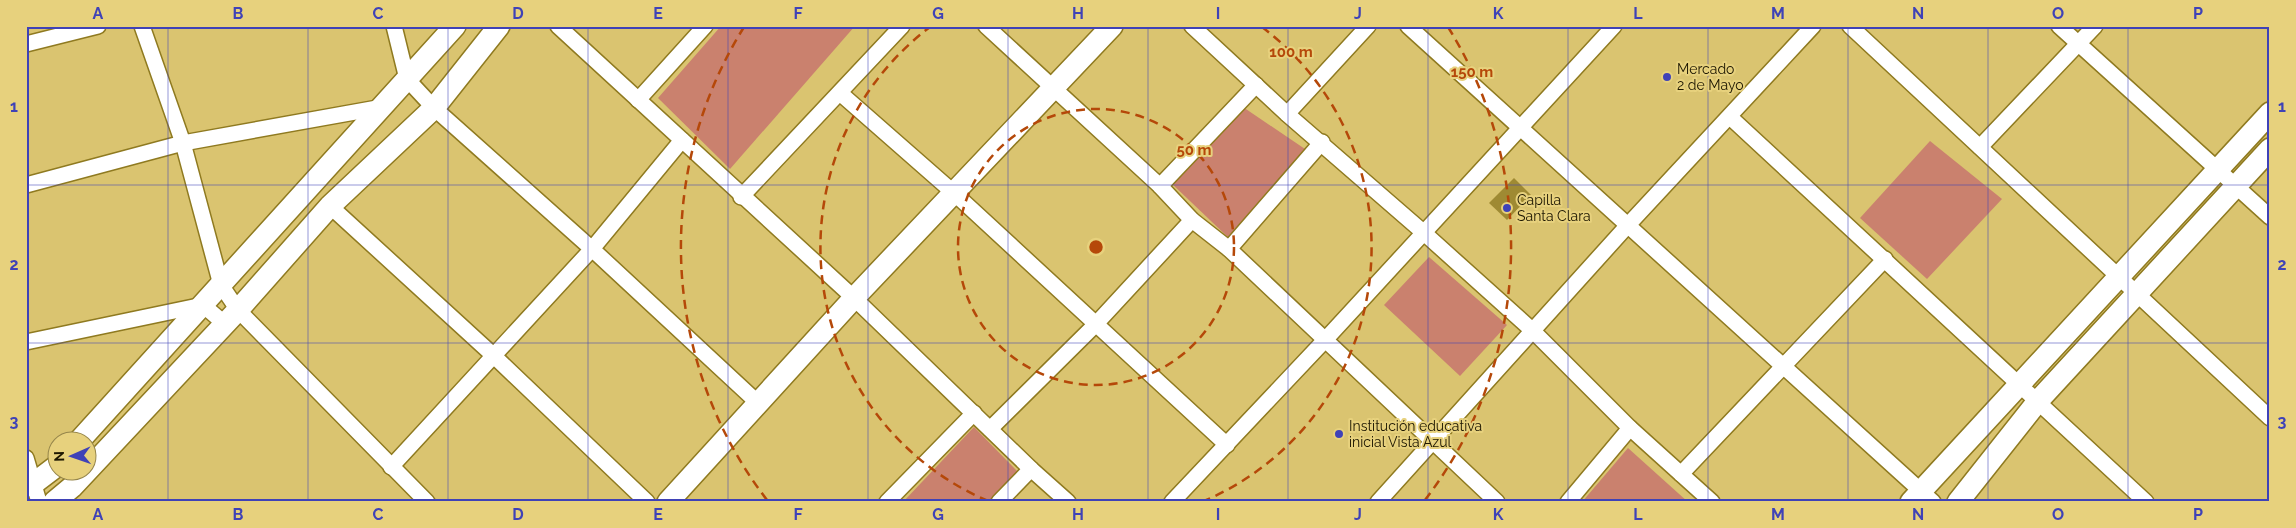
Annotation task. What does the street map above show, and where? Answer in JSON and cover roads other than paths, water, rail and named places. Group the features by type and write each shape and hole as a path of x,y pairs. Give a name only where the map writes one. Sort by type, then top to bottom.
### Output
{"street":[{"path":"26,44 98,26"},
{"path":"142,26 183,143 221,285 232,317"},
{"path":"394,26 407,79 434,108 592,249 758,403"},
{"path":"89,430 455,26"},
{"path":"54,502 72,487 232,317 330,206 434,108 499,26"},
{"path":"558,26 854,298 1031,469 1068,502"},
{"path":"638,100 705,26"},
{"path":"742,197 902,26"},
{"path":"986,26 1160,186 1192,220 1229,250 1497,502"},
{"path":"668,502 854,298 1112,26"},
{"path":"1192,26 1287,114 1322,142 1533,331 1630,428 1711,501"},
{"path":"1287,114 1368,26"},
{"path":"1408,26 1783,366 1921,498 2019,384 2270,113"},
{"path":"1172,502 1325,340 1519,127 1614,26"},
{"path":"1378,502 1628,225 1813,26"},
{"path":"1850,26 2270,418"},
{"path":"2059,26 2270,217"},
{"path":"1980,147 2095,26"},
{"path":"1160,186 1256,85"},
{"path":"840,93 954,193 1227,445"},
{"path":"26,185 183,143 383,107"},
{"path":"1730,117 2146,502"},
{"path":"391,467 592,249 682,140"},
{"path":"1229,250 1322,142"},
{"path":"1958,502 2038,401 2270,149"},
{"path":"330,206 494,356 647,502"},
{"path":"990,429 1095,325 1192,220"},
{"path":"1681,474 1884,260"},
{"path":"26,342 203,305 232,317 427,502"},
{"path":"887,502 974,413"},
{"path":"1568,502 1630,428"},
{"path":"26,458 33,490"},
{"path":"1000,502 1031,469"},
{"path":"33,490 48,475"}],"place":[{"name":"Mercado 2 de Mayo","path":"1667,77"},
{"name":"Capilla Santa Clara","path":"1507,208"},
{"name":"Institución educativa inicial Vista Azul","path":"1339,434"}]}
